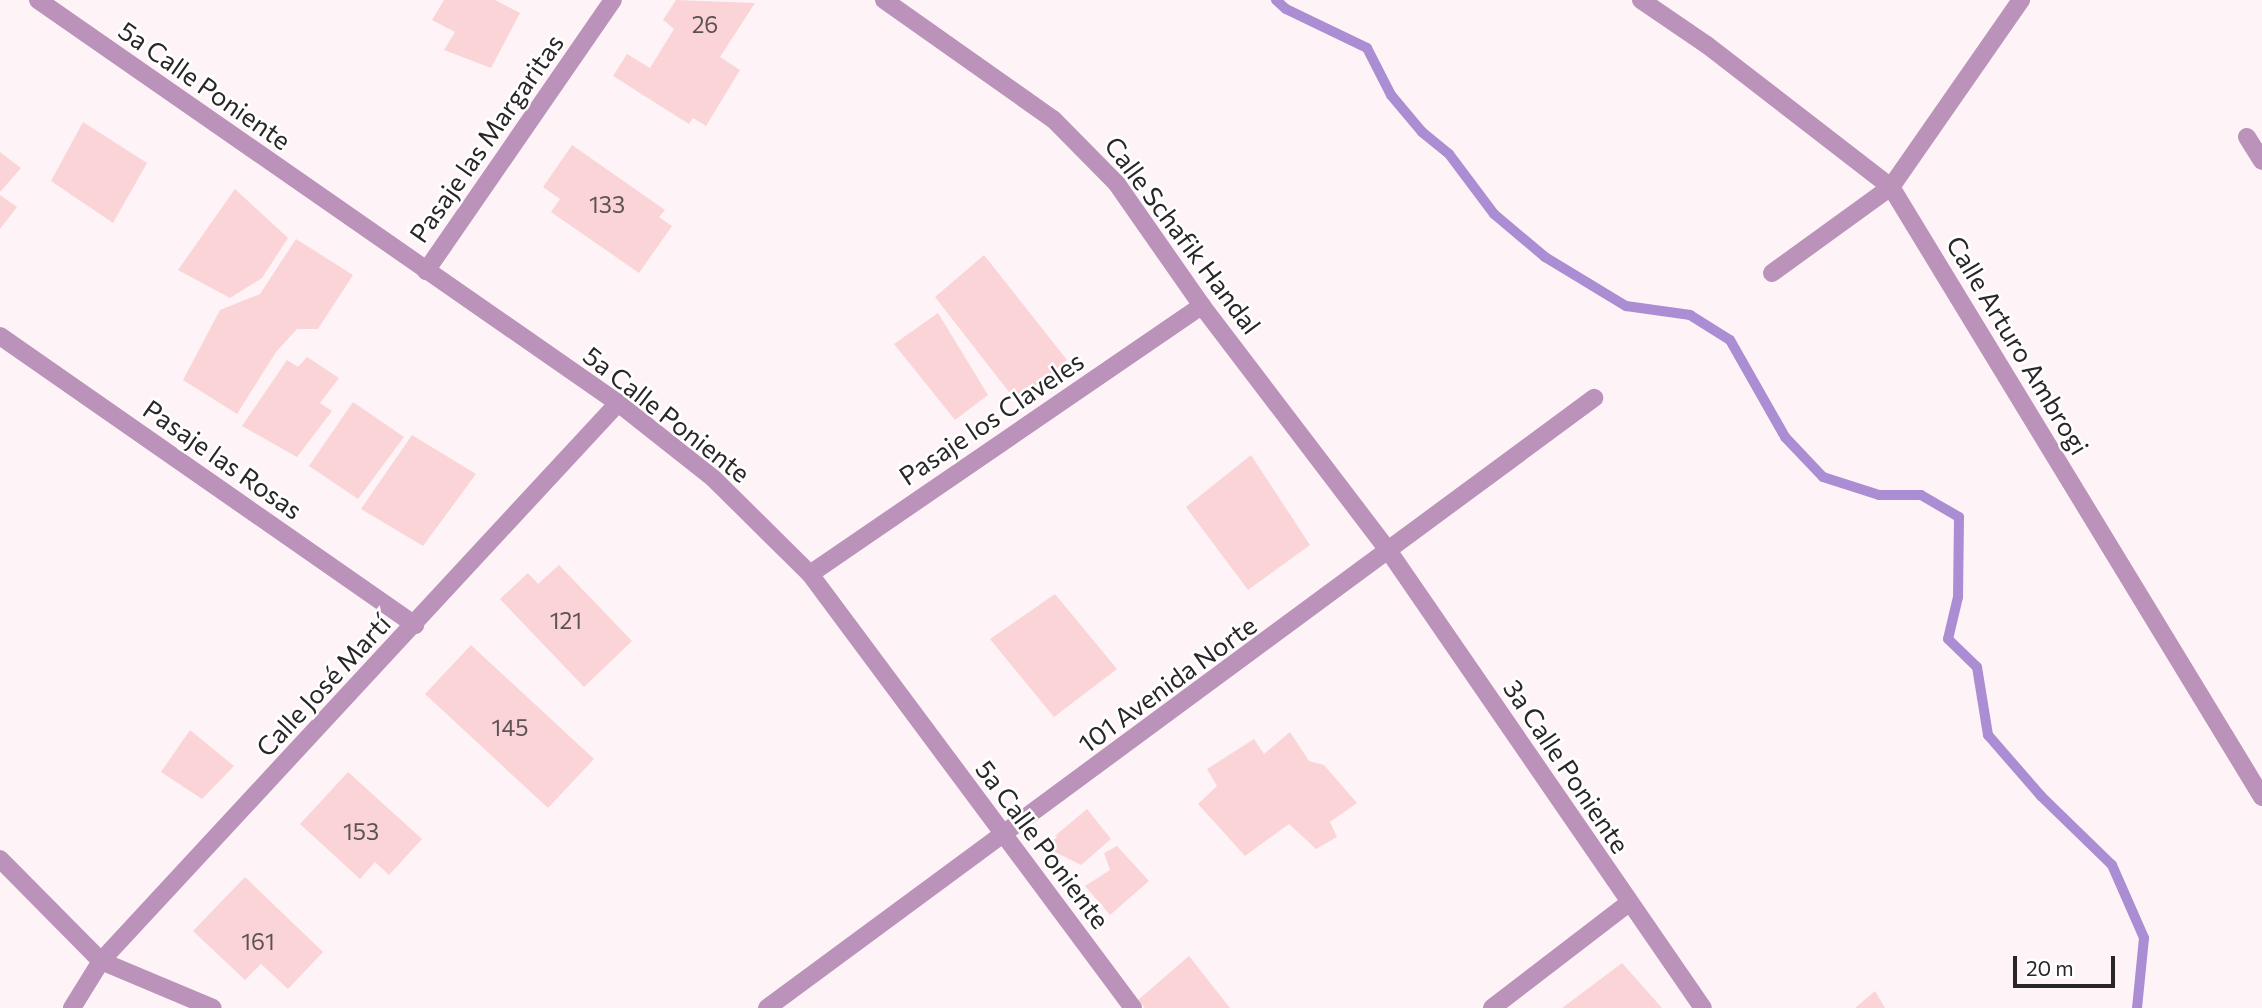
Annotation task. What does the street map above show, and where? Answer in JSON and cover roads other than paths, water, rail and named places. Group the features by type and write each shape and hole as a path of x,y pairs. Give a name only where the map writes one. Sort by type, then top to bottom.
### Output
{"street":[{"name":"5a Calle Poniente","path":"38,0 618,402 713,478 810,574 1133,1008"},
{"name":"Pasaje las Margaritas","path":"426,271 613,0"},
{"name":"Calle Schafik Handal","path":"884,0 1028,100 1084,147 1117,184 1202,306 1390,553"},
{"name":"Calle Arturo Ambrogi","path":"1641,0 1759,83 1891,187 2262,797"},
{"path":"1772,273 1891,187 2021,0"},
{"path":"2247,137 2262,161"},
{"name":"Pasaje los Claveles","path":"810,574 1202,306"},
{"name":"Pasaje las Rosas","path":"0,335 415,625"},
{"name":"101 Avenida Norte","path":"767,1008 1390,553 1594,398"},
{"name":"Calle José Martí","path":"72,1008 101,961 415,625 618,402"},
{"name":"3a Calle Poniente","path":"1390,553 1703,1008"},
{"path":"0,859 101,961 212,1008"},
{"path":"1492,1008 1629,903"}],"waterway":[{"path":"1276,0 1286,9 1367,48 1391,95 1422,132 1449,154 1494,214 1545,257 1626,306 1690,315 1730,340 1785,437 1823,477 1879,495 1921,495 1959,517 1958,597 1948,639 1977,667 1988,735 2041,796 2112,865 2144,938 2137,1008"}]}
